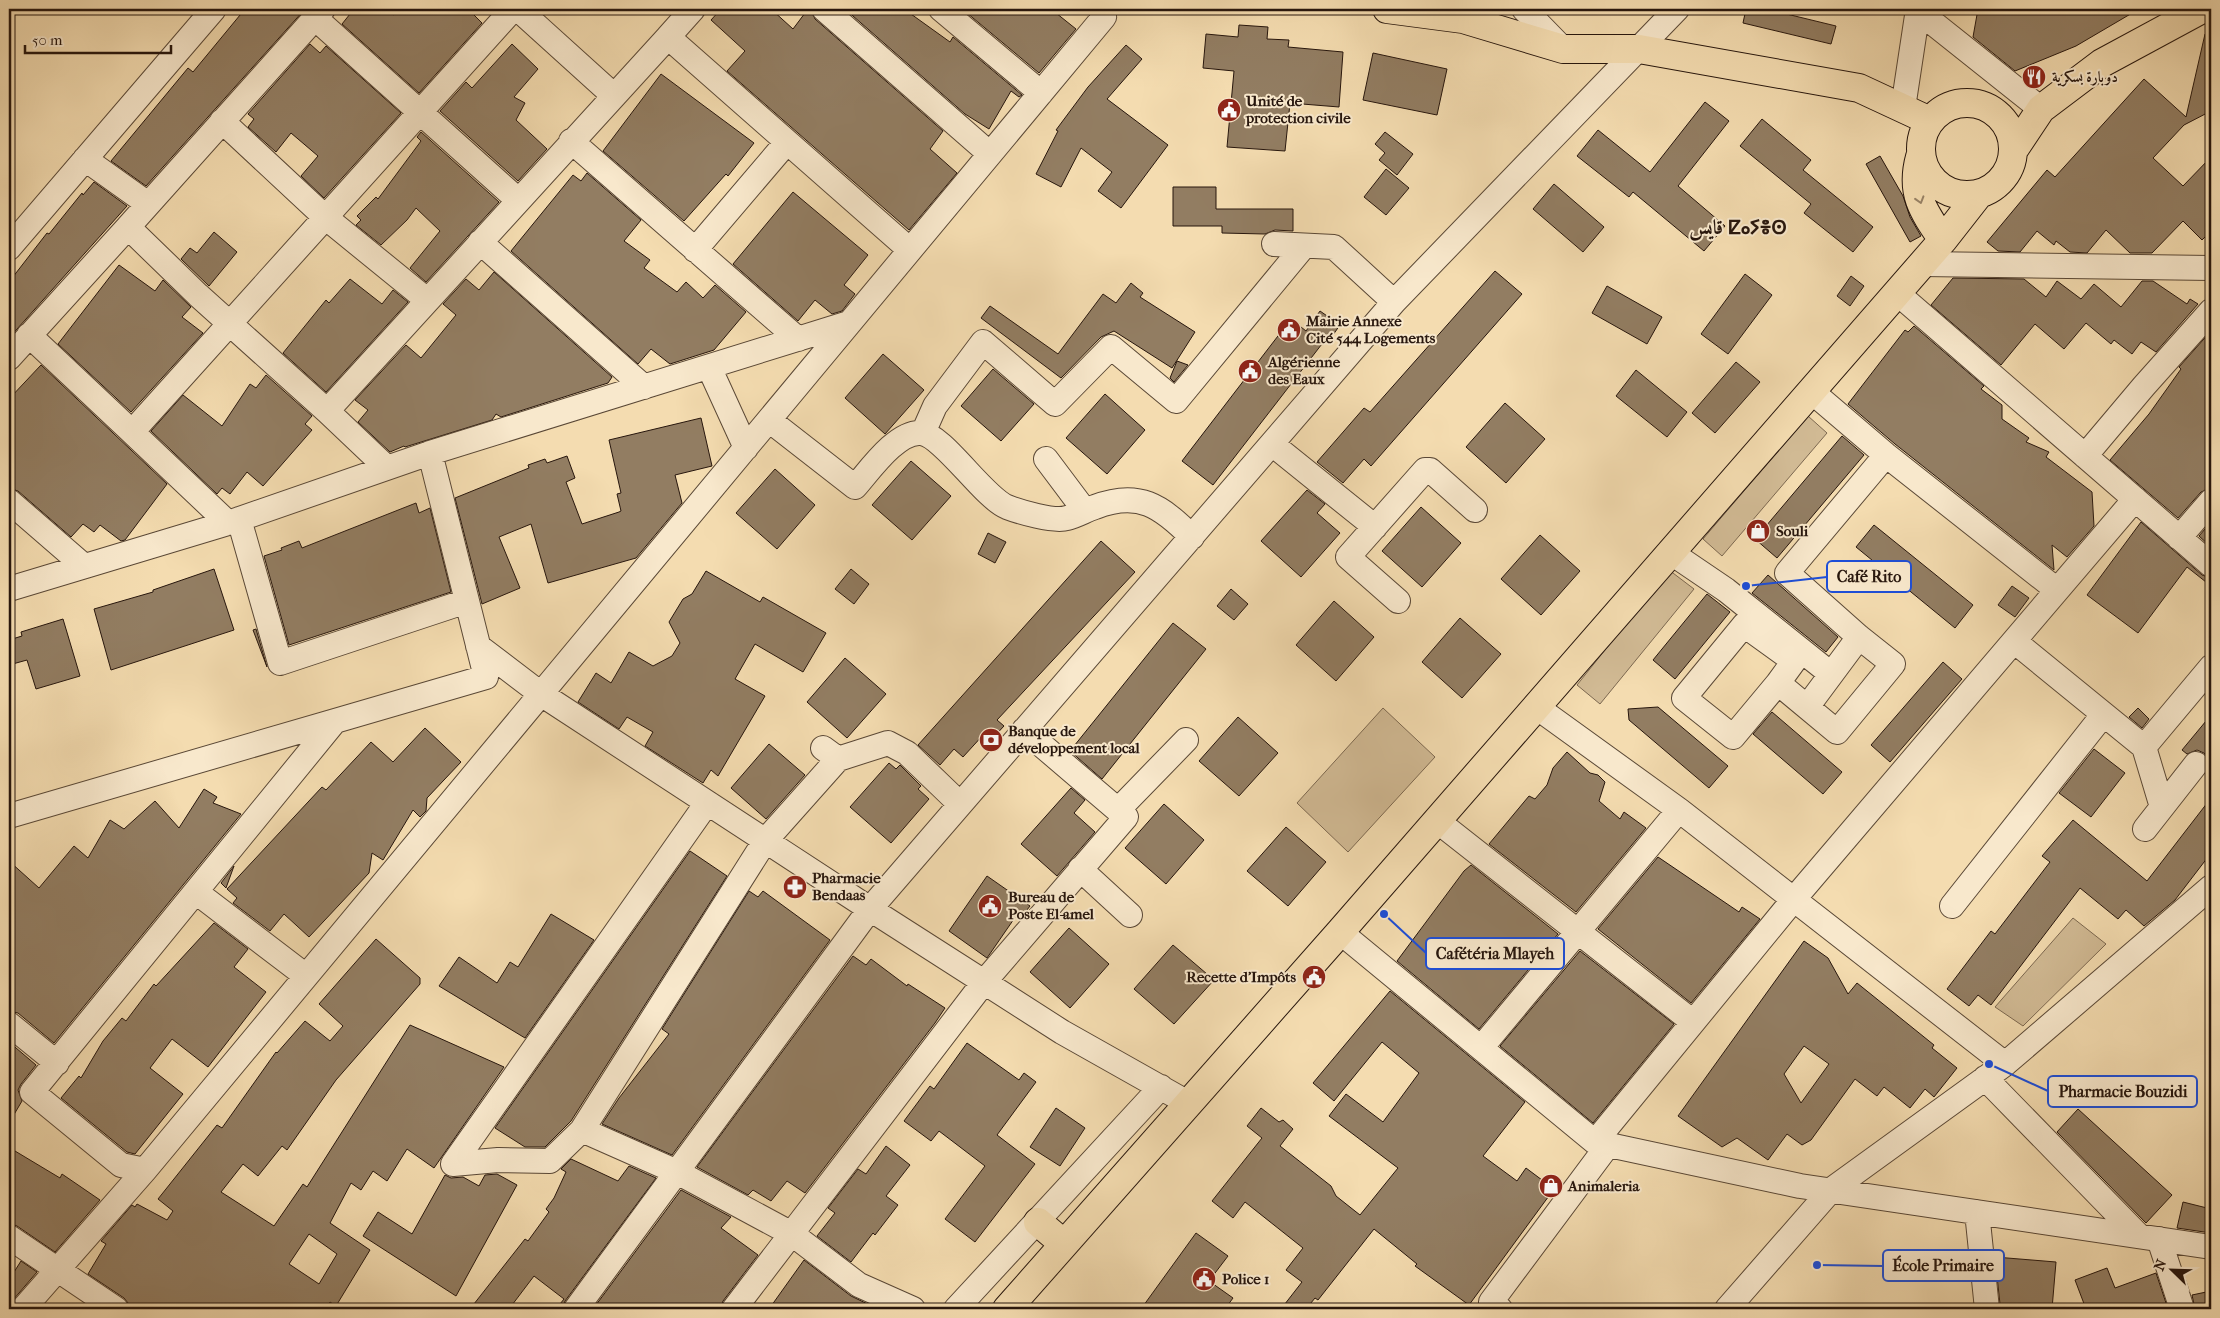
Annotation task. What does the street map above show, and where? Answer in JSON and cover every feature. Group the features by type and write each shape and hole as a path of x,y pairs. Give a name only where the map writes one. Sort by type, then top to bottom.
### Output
{"main road":[{"path":"1387,9 1466,14 1563,49 1638,49 1859,88 1930,121"},
{"path":"2013,151 2041,109 2102,62 2202,9"},
{"path":"1921,154 1928,176 1945,191 1968,196 1980,194 1990,189 2003,178 2011,162 2013,151 2008,128 1992,111 1982,106 1960,104 1943,110 1930,121 1921,142 1921,154 1916,181 1924,212 1943,240"},
{"path":"1992,111 2017,112 2041,109"},
{"path":"1007,1309 1340,932 1943,240 1980,194"},
{"path":"1038,1222 1064,1244"}],"street":[{"path":"9,248 214,9"},
{"path":"132,432 512,9"},
{"path":"518,9 613,95"},
{"path":"327,411 693,9"},
{"path":"824,9 990,154"},
{"path":"941,9 1041,93"},
{"path":"23,1309 56,1269 145,1170 1104,18 1100,9"},
{"path":"1524,9 1563,49"},
{"path":"576,1309 870,909 1394,302 1677,9"},
{"path":"1902,108 1919,9"},
{"path":"1919,9 1928,19 2041,109"},
{"path":"9,358 319,13 419,113 518,200"},
{"path":"668,36 910,250"},
{"path":"222,121 325,217 427,300"},
{"path":"571,141 798,339"},
{"path":"695,250 787,142"},
{"path":"85,159 148,204"},
{"path":"128,227 386,467"},
{"path":"480,242 644,387"},
{"path":"1274,244 1334,247 1394,302"},
{"path":"922,433 935,406 983,342 1055,404 1111,346 1176,401 1304,246"},
{"path":"1922,264 2208,262"},
{"path":"1897,292 2211,565"},
{"path":"2085,456 2211,311"},
{"path":"9,589 233,521 386,467 849,323"},
{"path":"29,335 132,432 233,521 280,663 467,601"},
{"path":"709,367 746,448"},
{"path":"1811,391 1886,455 2057,590"},
{"path":"769,420 855,487 889,448 908,435 922,433 937,442 1005,506 1034,514 1065,519 1118,501 1134,499 1152,504 1173,518 1192,537"},
{"path":"1272,444 1375,527"},
{"path":"9,816 486,678 430,453"},
{"path":"1778,684 1837,732 1893,664 1859,637 1787,573 1886,455"},
{"path":"1046,459 1085,511"},
{"path":"1398,601 1348,557 1427,470 1430,470 1474,510"},
{"path":"1500,1309 1491,1302 1601,1144 1693,1022 1794,899 2135,499"},
{"path":"9,501 84,566"},
{"path":"2179,538 2211,501"},
{"path":"1670,552 1726,590 1831,674"},
{"path":"1744,625 1794,661 1778,684 1733,737 1684,698 1744,625"},
{"path":"1807,708 1859,637"},
{"path":"2014,641 2144,747 2162,807"},
{"path":"478,646 541,694 870,909 1062,1032 1161,1086 1188,1103"},
{"path":"2144,747 2211,667"},
{"path":"1535,706 1679,810 2005,1064"},
{"path":"1952,906 2103,715"},
{"path":"145,1170 122,1165 32,1092 335,721"},
{"path":"734,1309 984,982 1126,817 1024,730"},
{"path":"1118,810 1186,740"},
{"path":"707,803 453,1164 498,1160 550,1161 582,1130 766,841 831,754 888,744 907,753 960,804"},
{"path":"2145,829 2196,764"},
{"path":"1481,1048 1679,810"},
{"path":"1436,820 1693,1022"},
{"path":"1080,869 1130,915"},
{"path":"1727,1309 1831,1190 2005,1064 2211,887"},
{"path":"196,892 306,976"},
{"path":"1340,932 1601,1144 1800,1186 2211,1247"},
{"path":"9,1024 57,1063"},
{"path":"1985,1078 2149,1237 2182,1309"},
{"path":"956,1309 1161,1086"},
{"path":"582,1130 677,1172 792,1234 859,1285 913,1309"},
{"path":"1977,1212 1987,1309"},
{"path":"9,1237 116,1309"}],"shaded area":[{"path":"1808,416 1827,433 1722,556 1703,539"},
{"path":"1669,570 1694,589 1600,704 1577,685"},
{"path":"1383,708 1435,757 1348,852 1297,803"},
{"path":"2073,918 2106,944 2023,1026 1995,1007"}],"building":[{"path":"245,9 305,9 146,186 111,161 188,68 193,72"},
{"path":"354,9 386,9 394,15 399,9 468,9 482,23 419,93 342,24"},
{"path":"721,9 771,9 793,29 808,9 811,9 815,19 943,131 930,149 957,173 909,230 727,71 745,51 711,20"},
{"path":"845,9 904,9 950,42 953,37 1022,95 1019,97 1011,91 989,129 965,114"},
{"path":"969,9 1051,9 1076,29 1039,73 967,13"},
{"path":"1746,9 1766,9 1836,26 1831,44 1743,23"},
{"path":"1978,9 2139,9 2076,46 2015,71 1973,37"},
{"path":"1239,25 1268,27 1267,39 1289,40 1288,47 1343,52 1339,107 1290,103 1285,151 1227,147 1234,71 1203,68 1206,34 1238,37"},
{"path":"2205,34 2211,35 2211,111 2184,125 2153,158 2183,186 2211,157 2211,231 2202,240 2183,221 2152,253 2130,253 2106,230 2087,253 2070,252 2056,241 2054,245 2037,231 2020,252 1998,251 1987,242 2047,170 2055,177 2144,79 2186,117"},
{"path":"310,44 320,53 326,46 401,113 324,198 301,176 318,156 291,133 276,152 248,127 254,119 248,114"},
{"path":"512,44 538,69 514,97 525,103 516,120 547,149 518,181 440,111 466,82 472,88"},
{"path":"1126,45 1142,59 1107,99 1168,145 1121,208 1098,191 1112,172 1081,148 1061,187 1036,174 1058,131 1056,130 1088,87"},
{"path":"1373,53 1447,69 1437,115 1363,100"},
{"path":"661,74 754,143 728,176 726,174 684,221 603,151"},
{"path":"1705,102 1729,121 1678,186 1725,226 1704,251 1633,192 1629,197 1577,156 1598,130 1650,172"},
{"path":"1762,119 1811,160 1803,170 1873,227 1853,252 1804,213 1811,204 1740,146"},
{"path":"421,132 499,202 426,282 410,268 440,231 416,208 407,220 381,245 356,225 361,220 357,216 376,197 378,199 421,141 417,137"},
{"path":"1385,132 1413,154 1397,175 1379,160 1385,153 1375,144"},
{"path":"1880,156 1903,196 1910,217 1921,236 1910,242 1866,164"},
{"path":"1386,169 1409,188 1386,215 1364,197"},
{"path":"587,173 641,220 624,241 650,260 644,268 677,292 686,282 703,298 715,285 746,312 714,350 670,364 651,349 638,364 511,251 573,175 581,181"},
{"path":"94,182 127,206 9,338 9,282 47,233 49,234 82,193 83,195"},
{"path":"1554,184 1604,227 1583,252 1533,209"},
{"path":"1173,187 1216,187 1216,209 1293,209 1293,231 1275,230 1265,234 1222,233 1222,226 1173,226"},
{"path":"793,192 868,255 844,285 855,294 842,311 832,314 815,300 798,321 733,264"},
{"path":"214,232 237,252 209,286 181,259 190,248 197,253"},
{"path":"119,265 155,291 163,280 191,307 182,317 203,333 131,412 58,344"},
{"path":"1495,271 1522,294 1371,466 1364,459 1343,483 1317,462 1364,408 1370,412"},
{"path":"494,272 612,377 608,383 501,417 496,414 492,420 404,446 390,452 358,422 368,410 355,400 406,345 421,358 456,315 443,304 466,279 479,290"},
{"path":"1745,274 1772,295 1728,354 1701,334"},
{"path":"1851,276 1864,286 1850,306 1837,296"},
{"path":"1953,278 2024,279 2046,297 2057,281 2081,299 2094,284 2121,307 2142,281 2153,281 2187,304 2190,299 2198,304 2156,352 2141,342 2132,354 2114,340 2111,344 2086,323 2064,349 2035,324 2001,365 1931,305"},
{"path":"350,279 382,304 393,290 408,302 326,392 283,353 326,300 329,303"},
{"path":"1131,283 1143,293 1140,297 1195,332 1172,368 1114,331 1101,337 1061,378 981,318 990,306 1058,354 1103,294 1116,303"},
{"path":"1607,286 1662,317 1647,344 1592,313"},
{"path":"1320,311 1340,325 1328,342 1325,340 1213,485 1182,461 1291,319 1306,331"},
{"path":"1914,326 1984,386 1981,389 2002,405 2002,419 2029,438 2026,442 2049,452 2046,457 2092,492 2094,526 2067,557 2052,545 2054,570 1895,444 1848,404 1905,330 1908,332"},
{"path":"2211,331 2211,488 2201,492 2178,518 2110,460 2149,414 2181,369 2179,367"},
{"path":"883,354 924,390 885,434 845,398"},
{"path":"1177,361 1188,365 1174,382 1170,378"},
{"path":"1736,362 1760,382 1715,433 1692,413"},
{"path":"41,365 167,484 125,540 121,541 100,525 94,532 83,524 71,537 18,491 9,488 9,399"},
{"path":"993,369 1034,404 1001,441 961,406"},
{"path":"1636,370 1687,412 1667,437 1616,396"},
{"path":"266,375 312,416 305,424 312,430 263,486 247,472 230,494 222,488 217,494 151,431 183,395 222,426 250,384 256,388"},
{"path":"1105,394 1145,430 1107,474 1066,438"},
{"path":"1505,403 1545,439 1506,483 1466,447"},
{"path":"701,418 712,466 675,475 682,503 636,558 548,583 531,524 499,537 520,588 482,604 455,498 529,468 528,465 545,459 547,463 567,456 575,478 566,482 582,524 619,512 621,511 617,494 621,493 609,440"},
{"path":"1842,436 1864,455 1777,558 1755,539"},
{"path":"911,461 951,496 912,540 872,505"},
{"path":"775,469 815,505 777,549 736,513"},
{"path":"1307,490 1325,504 1317,513 1340,533 1301,577 1261,541"},
{"path":"416,503 419,513 430,508 451,592 289,645 264,556 282,550 281,548 299,541 302,548"},
{"path":"1421,507 1461,543 1422,587 1382,551"},
{"path":"2141,522 2202,575 2211,578 2211,586 2187,567 2138,633 2087,595"},
{"path":"2211,522 2211,547 2199,536"},
{"path":"1874,525 1973,605 1955,628 1856,547"},
{"path":"988,533 1006,542 995,563 978,554"},
{"path":"1540,535 1580,571 1541,615 1501,579"},
{"path":"1101,541 1135,572 997,720 1004,726 991,740 984,734 963,757 954,749 940,765 918,745"},
{"path":"214,569 234,630 111,670 94,609 153,592 153,590"},
{"path":"851,569 869,584 854,604 835,589"},
{"path":"706,571 760,602 763,597 826,633 803,672 755,644 735,679 765,696 718,776 711,770 703,783 645,746 653,732 627,717 619,729 578,702 596,673 611,683 629,652 653,666 672,656 680,643 669,622 683,599 692,594"},
{"path":"1768,575 1838,637 1826,652 1752,593"},
{"path":"2012,586 2029,598 2015,617 1998,605"},
{"path":"1231,589 1248,604 1234,620 1217,606"},
{"path":"1707,594 1730,612 1675,679 1653,660"},
{"path":"1334,601 1374,637 1336,681 1296,645"},
{"path":"1460,618 1501,654 1462,698 1422,662"},
{"path":"63,619 80,676 36,689 27,660 9,665 9,640 22,636 21,632"},
{"path":"1173,623 1206,649 1102,779 1070,751"},
{"path":"256,629 267,667 253,630"},
{"path":"845,658 886,694 847,738 807,702"},
{"path":"1943,662 1962,679 1890,762 1871,745"},
{"path":"1658,707 1728,766 1709,788 1629,720 1628,709"},
{"path":"2138,708 2149,719 2142,728 2129,717"},
{"path":"1772,712 1842,772 1823,794 1753,734"},
{"path":"2211,715 2211,773 2208,770 2209,759 2204,753 2197,750 2187,754 2182,750"},
{"path":"1238,717 1278,753 1239,796 1199,761"},
{"path":"425,728 461,762 427,798 426,811 420,817 413,810 383,860 372,853 369,873 309,937 284,914 270,931 233,903 237,898 227,889 322,787 326,790 371,742 393,762"},
{"path":"769,744 805,775 766,819 731,788"},
{"path":"2094,749 2125,773 2091,817 2059,793"},
{"path":"1567,752 1590,773 1598,775 1605,782 1599,801 1620,819 1624,812 1646,828 1576,912 1489,844 1529,796 1535,799 1547,785 1553,768"},
{"path":"889,763 896,769 900,765 921,786 918,789 929,799 891,843 850,807"},
{"path":"1071,788 1085,800 1074,813 1095,832 1057,876 1021,844"},
{"path":"204,789 217,797 213,803 241,814 54,1043 18,1013 9,1011 9,861 39,888 74,846 88,858 110,820 124,829 155,801 179,828"},
{"path":"2211,798 2211,853 2175,900 2144,926 2126,910 2118,919 2080,888 1991,1005 1978,995 1969,1006 1947,989 1991,931 1995,934 2050,862 2042,856 2073,820 2147,881"},
{"path":"1164,804 1204,840 1166,884 1125,848"},
{"path":"1286,827 1326,862 1288,906 1247,871"},
{"path":"690,851 727,876 571,1121 545,1147 525,1147 495,1128"},
{"path":"1658,857 1739,912 1742,907 1760,919 1691,1003 1598,929"},
{"path":"1471,865 1558,934 1479,1029 1397,961 1464,871"},
{"path":"234,866 226,888 221,883"},
{"path":"987,876 1030,906 1020,919 1016,916 987,958 949,931"},
{"path":"749,891 758,897 763,891 830,940 672,1155 602,1124 619,1098 669,1034 662,1029"},
{"path":"551,914 594,940 525,1038 439,986 459,957 497,983 510,962 518,967"},
{"path":"214,923 248,949 234,967 266,992 208,1067 172,1039 150,1068 183,1094 135,1154 127,1152 61,1098 79,1076 81,1078 103,1041 122,1018 126,1021 154,984 156,986"},
{"path":"1069,928 1109,964 1070,1008 1030,972"},
{"path":"376,939 420,978 420,984 336,1080 287,1150 282,1146 258,1176 243,1164 221,1192 274,1226 303,1184 307,1187 410,1025 504,1067 434,1168 407,1149 387,1181 373,1171 361,1190 351,1183 330,1223 370,1250 336,1306 330,1302 326,1309 130,1309 124,1298 88,1274 106,1244 101,1241 132,1205 135,1207 137,1204 167,1220 173,1211 158,1199 217,1125 222,1128 276,1052 305,1021 330,1041 343,1026 319,1004","holes":["309,1234 337,1254 319,1284 289,1264"]},
{"path":"1804,941 1828,958 1848,994 1857,983 1934,1045 1932,1048 1957,1068 1934,1097 1925,1089 1910,1108 1884,1087 1877,1096 1855,1079 1811,1140 1802,1145 1787,1134 1768,1160 1737,1138 1722,1147 1678,1116","holes":["1804,1046 1829,1064 1801,1103 1784,1074"]},
{"path":"1173,945 1214,980 1174,1024 1134,989"},
{"path":"1580,951 1674,1024 1593,1123 1500,1046"},
{"path":"853,956 866,965 871,959 907,986 908,984 945,1008 935,1023 805,1193 787,1181 771,1201 753,1190 748,1195 697,1167"},
{"path":"1390,991 1525,1102 1483,1156 1517,1181 1526,1168 1554,1189 1469,1305 1415,1266 1417,1264 1374,1229 1318,1300 1315,1298 1306,1309 1281,1309 1302,1282 1286,1270 1303,1248 1245,1202 1233,1218 1212,1201 1262,1138 1247,1126 1261,1108 1279,1122 1283,1120 1293,1129 1280,1146 1331,1186 1336,1196 1360,1215 1398,1168 1329,1116 1346,1094 1383,1122 1419,1073 1382,1042 1334,1101 1313,1083"},
{"path":"9,1042 36,1065 18,1090 22,1101 9,1123"},
{"path":"967,1043 1019,1080 1024,1073 1036,1082 997,1135 1035,1164 975,1242 945,1219 985,1166 939,1131 931,1141 904,1121 930,1086 934,1089"},
{"path":"1056,1108 1085,1128 1060,1166 1030,1147"},
{"path":"2078,1109 2172,1195 2146,1223 2057,1132"},
{"path":"886,1146 910,1165 886,1196 898,1205 851,1262 817,1236 835,1213 828,1208 858,1169 866,1174"},
{"path":"15,1151 60,1178 62,1174 100,1200 55,1252 17,1226 9,1223 9,1159"},
{"path":"571,1159 618,1181 629,1166 656,1178 565,1301 563,1309 556,1309 564,1299 534,1276 509,1309 470,1309 525,1239 528,1241 549,1212 546,1209 554,1198 566,1172 561,1169"},
{"path":"497,1174 517,1185 456,1296 363,1236 378,1212 412,1234 445,1175 451,1178 463,1177 479,1186 485,1175"},
{"path":"681,1190 731,1217 721,1228 758,1255 723,1301 720,1309 593,1309"},
{"path":"2183,1202 2211,1209 2211,1233 2177,1228"},
{"path":"1196,1233 1228,1256 1209,1281 1233,1298 1225,1309 1141,1309"},
{"path":"1995,1257 2056,1262 2052,1309 2020,1308 2021,1306 2000,1304"},
{"path":"804,1260 851,1296 878,1309 769,1309"},
{"path":"21,1261 37,1272 13,1300 9,1309 9,1280"},
{"path":"2107,1268 2115,1288 2156,1273 2168,1309 2086,1309 2075,1280"},
{"path":"2211,1291 2211,1309 2195,1309 2192,1295"}],"place":[{"name":"دوبارة بسكرية","path":"2034,77"},
{"name":"Unité de protection civile","path":"1229,110"},
{"name":"Mairie Annexe Cité 544 Logements","path":"1289,330"},
{"name":"Algérienne des Eaux","path":"1250,371"},
{"name":"Souli","path":"1758,531"},
{"name":"Café Rito","path":"1746,586"},
{"name":"Banque de développement local","path":"991,740"},
{"name":"Pharmacie Bendaas","path":"795,887"},
{"name":"Bureau de Poste El-amel","path":"990,906"},
{"name":"Cafétéria Mlayeh","path":"1384,914"},
{"name":"Recette d'Impôts","path":"1314,977"},
{"name":"Pharmacie Bouzidi","path":"1989,1064"},
{"name":"Animaleria","path":"1551,1186"},
{"name":"École Primaire","path":"1817,1265"},
{"name":"Police 1","path":"1204,1279"}],"district":[{"name":"قايس ⵇⴰⵢⴻⵙ","path":"1738,227"}]}
